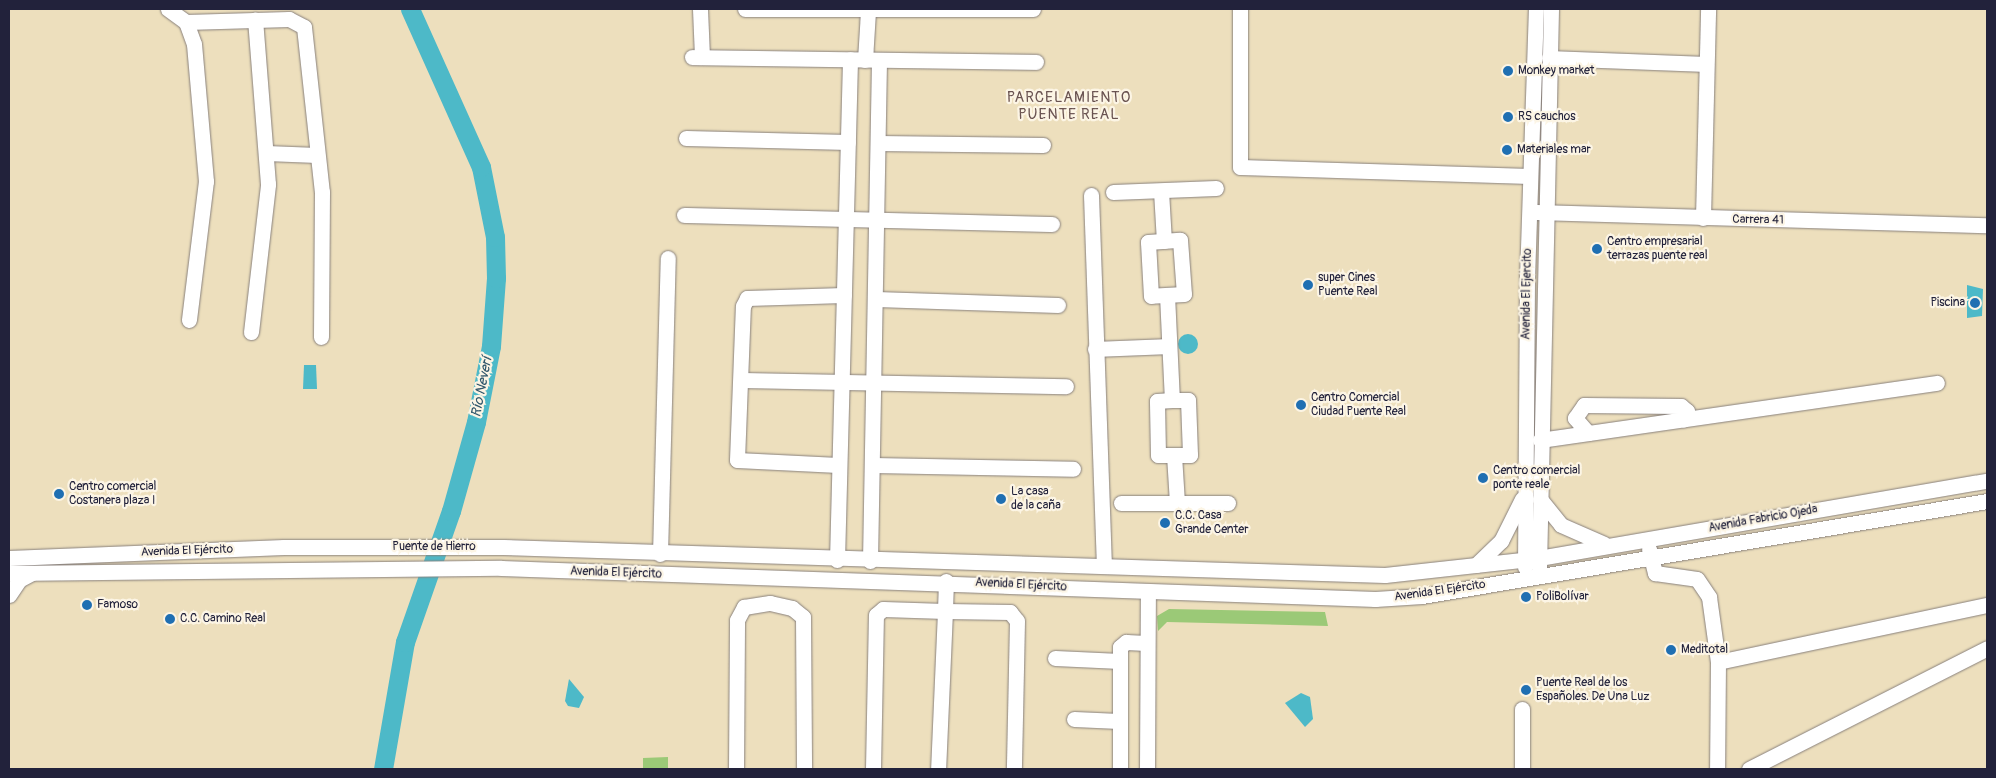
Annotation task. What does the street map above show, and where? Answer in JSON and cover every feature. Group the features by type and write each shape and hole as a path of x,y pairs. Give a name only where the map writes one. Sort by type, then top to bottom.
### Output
{"street":[{"path":"168,9 186,22 194,44 206,181 188,320"},
{"path":"700,9 697,57 1036,62"},
{"path":"745,9 868,12 1033,9"},
{"path":"1240,9 1240,166 1530,176"},
{"name":"Avenida El Ejercito","path":"1532,578 1526,476 1529,212 1536,9"},
{"name":"Avenida El Ejercito","path":"1532,558 1540,499 1551,9"},
{"path":"1703,218 1708,9"},
{"path":"837,560 838,464 848,142 865,60 868,12"},
{"path":"186,22 289,19 304,27 322,192 321,336"},
{"path":"251,332 268,184 255,20"},
{"path":"1549,58 1706,64"},
{"path":"865,60 878,143 870,561"},
{"path":"686,138 848,142"},
{"path":"878,143 1043,145"},
{"path":"266,153 317,155"},
{"path":"1113,192 1216,188"},
{"path":"1161,191 1164,241"},
{"path":"1091,195 1104,565"},
{"name":"Carrera 41","path":"1529,212 1987,225"},
{"path":"684,215 1052,224"},
{"path":"1180,240 1184,294 1167,295 1152,296 1148,242 1180,240"},
{"path":"660,554 668,258"},
{"path":"838,464 738,460 743,306 747,298 844,295"},
{"path":"1167,295 1172,400"},
{"path":"876,299 1058,305"},
{"path":"1095,349 1169,346"},
{"path":"742,380 1066,386"},
{"path":"1540,440 1937,383"},
{"path":"1172,400 1188,400 1190,455 1158,455 1156,401 1172,400"},
{"path":"1588,433 1575,418 1584,405 1681,406 1687,411 1684,419"},
{"path":"1174,455 1177,503"},
{"path":"873,465 1073,468"},
{"path":"1475,565 1511,527 1526,476"},
{"name":"Avenida Fabricio Ojeda","path":"1532,558 1987,481"},
{"path":"1540,499 1576,535 1608,545"},
{"name":"Avenida Fabricio Ojeda","path":"1532,578 1987,501"},
{"path":"1121,503 1228,503"},
{"path":"1647,539 1652,558 1660,576 1689,576 1704,585 1718,662 1717,769"},
{"name":"Avenida El Ejército","path":"9,558 226,549 366,547"},
{"name":"Puente de Hierro","path":"366,547 503,547"},
{"name":"Avenida El Ejército","path":"503,547 837,560 1104,565 1385,576 1532,558"},
{"path":"226,549 227,569"},
{"path":"1497,583 1507,572 1498,563"},
{"name":"Avenida El Ejército","path":"9,573 366,566"},
{"name":"Puente de Hierro","path":"366,566 501,568"},
{"name":"Avenida El Ejército","path":"501,568 946,581 1148,592 1375,600 1532,578"},
{"path":"9,595 19,580 34,572"},
{"path":"768,576 770,603"},
{"path":"938,769 946,581"},
{"path":"1146,769 1148,592"},
{"path":"736,769 737,620 744,607 770,603 792,608 804,617 804,769"},
{"path":"1718,662 1987,605"},
{"path":"873,769 878,610 1015,615 1014,769"},
{"path":"1120,769 1119,721 1122,644 1146,643"},
{"path":"1749,769 1987,648"},
{"path":"1054,658 1120,661"},
{"path":"1522,709 1522,769"},
{"path":"1074,720 1119,721"}],"green space":[{"path":"1169,609 1325,612 1328,626 1167,622 1158,631 1157,616"},
{"path":"668,757 668,769 643,769 643,758"}],"water":[{"name":"Piscina","path":"1967,285 1983,289 1982,316 1967,318"},
{"path":"1188,334 1195,337 1198,344 1195,351 1188,354 1181,351 1178,344 1181,337"},
{"path":"304,365 316,365 317,389 303,389"},
{"path":"569,679 584,697 579,708 568,706 565,701"},
{"path":"1301,693 1310,697 1313,719 1305,727 1285,703"}],"waterway":[{"name":"Río Neverí","path":"383,769 405,642 451,511 476,422 491,346 496,278 495,237 481,167 410,9"}],"place":[{"name":"Monkey market","path":"1508,71"},
{"name":"RS cauchos","path":"1508,117"},
{"name":"Materiales mar","path":"1507,150"},
{"name":"Centro empresarial terrazas puente real","path":"1597,249"},
{"name":"super Cines Puente Real","path":"1308,285"},
{"name":"Piscina","path":"1975,303"},
{"name":"Centro Comercial Ciudad Puente Real","path":"1301,405"},
{"name":"Centro comercial ponte reale","path":"1483,478"},
{"name":"Centro comercial Costanera plaza I","path":"59,494"},
{"name":"La casa de la caña","path":"1001,499"},
{"name":"C.C. Casa Grande Center","path":"1165,523"},
{"name":"PoliBolívar","path":"1526,597"},
{"name":"Famoso","path":"87,605"},
{"name":"C.C. Camino Real","path":"170,619"},
{"name":"Meditotal","path":"1671,650"},
{"name":"Puente Real de los Españoles. De Una Luz","path":"1526,690"}],"district":[{"name":"PARCELAMIENTO PUENTE REAL","path":"1069,106"}]}
